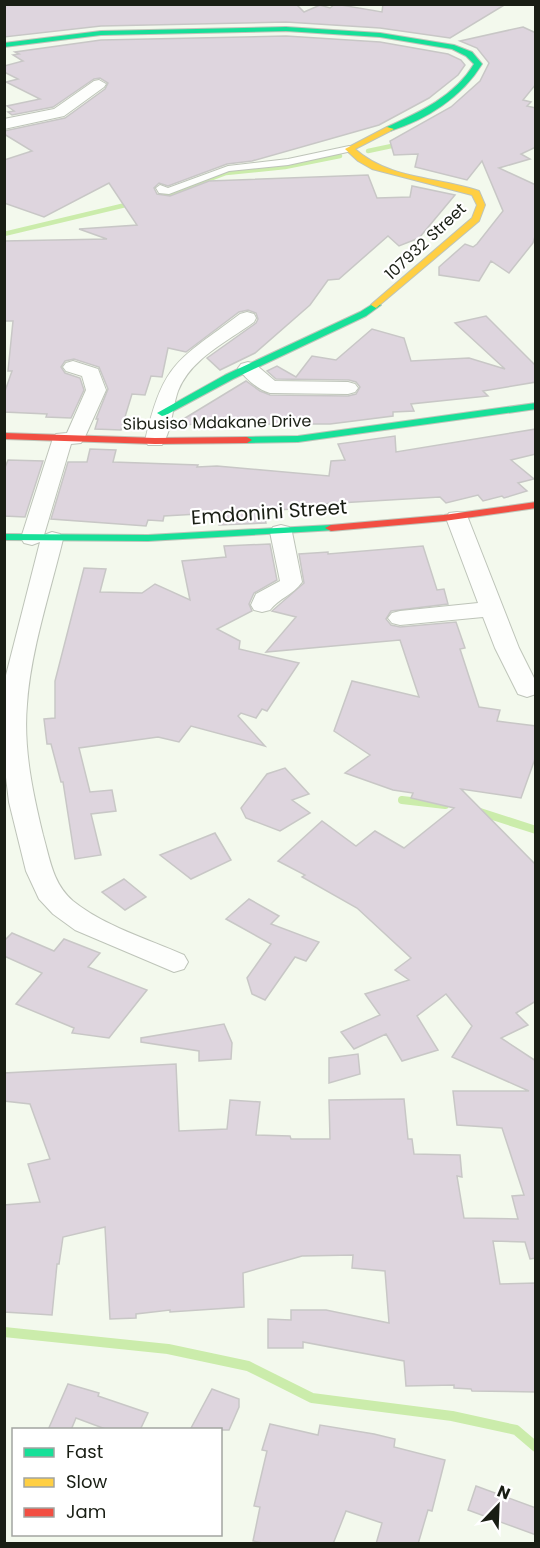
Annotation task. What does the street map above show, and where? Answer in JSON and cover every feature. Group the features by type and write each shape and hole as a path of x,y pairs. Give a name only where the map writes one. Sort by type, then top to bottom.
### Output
{"street":[{"path":"4,45 101,33 286,29 389,36 454,47 469,54 478,64 477,71 450,95 410,119 348,149"},
{"path":"4,124 58,113 99,84"},
{"name":"107932 Street","path":"162,413 248,368 363,314 385,300 464,230 481,211 480,198 463,186 371,165 359,161 348,149"},
{"path":"155,441 162,413 178,373 196,355 247,318"},
{"path":"73,366 91,373 96,390 68,439 42,538 14,707 14,735 22,802 39,871 49,892 56,900 85,923 174,962"},
{"path":"248,368 270,387 348,388"},
{"name":"Sibusiso Mdakane Drive","path":"4,436 155,441 298,438 536,406"},
{"name":"Emdonini Street","path":"4,537 120,540 281,532 457,518 536,505"},
{"path":"457,518 507,648 527,689"},
{"path":"262,605 264,599 291,582 281,532"},
{"path":"400,618 492,609"}],"lane":[{"path":"160,188 162,191 169,191 228,169 288,162 348,149"}],"building":[{"path":"4,4 296,4 304,12 320,5 330,8 335,4 382,12 383,4 506,4 450,38 380,28 286,22 101,26 4,37"},
{"path":"523,27 536,33 536,84 523,100 531,102 527,106 536,108 536,147 521,154 530,159 499,168 536,185 536,233 533,243 509,273 491,261 479,281 439,275 439,267 465,244 473,247 477,244 503,211 482,161 467,180 415,167 418,154 394,155 390,141 451,107 480,81 489,63 477,48 460,41"},
{"path":"286,36 380,42 448,54 461,60 465,65 458,75 429,98 379,125 252,161 227,164 168,186 159,183 154,188 157,194 170,196 209,181 368,175 377,198 410,197 412,186 455,195 419,238 399,246 388,236 339,279 328,280 310,305 255,353 220,370 207,358 256,323 258,319 256,313 248,310 239,312 186,352 168,348 162,377 151,376 145,395 132,394 121,430 95,429 98,419 96,419 108,389 99,367 74,359 65,361 61,367 65,373 80,378 84,390 71,418 46,417 47,414 4,412 4,394 12,371 8,371 13,321 4,321 4,241 107,239 79,229 137,225 109,183 44,217 4,203 4,160 32,151 4,134 4,131 65,118 105,89 108,83 100,78 94,79 53,107 12,115 8,112 14,111 7,106 40,99 6,82 18,79 4,72 4,66 23,61 13,55 19,54 15,52 101,40"},
{"path":"486,316 536,366 536,382 483,391 488,396 411,404 414,411 393,412 393,416 330,424 256,424 255,419 172,426 246,381 270,395 348,396 356,394 360,387 356,382 349,380 276,379 267,371 277,366 296,377 312,356 336,360 372,329 404,338 411,361 469,358 505,369 455,323"},
{"path":"536,429 536,454 511,460 534,479 518,483 527,491 504,498 502,496 483,501 478,495 446,503 440,497 305,505 306,508 263,511 266,523 219,525 216,513 164,516 163,521 148,520 146,526 51,519 68,462 87,462 90,449 116,450 113,462 217,466 329,476 331,461 345,460 338,444 395,436 396,452"},
{"path":"8,460 43,461 25,517 4,516 4,470"},
{"path":"270,544 277,580 254,593 249,604 252,611 217,629 240,641 239,649 299,663 267,711 262,709 256,718 241,713 238,716 265,746 191,726 179,742 158,737 79,748 90,792 112,790 116,811 91,814 101,855 75,859 63,782 61,782 51,744 47,744 44,719 55,718 55,681 84,568 106,569 100,592 142,593 155,584 190,600 182,561 226,557 224,546"},
{"path":"423,546 437,590 444,589 448,604 391,611 386,619 391,625 400,627 456,622 465,648 460,649 479,707 500,710 497,721 536,726 536,756 521,798 461,789 536,865 536,1001 516,1013 528,1025 501,1038 536,1061 536,1258 530,1259 525,1242 493,1241 500,1284 536,1283 536,1392 472,1391 471,1389 454,1388 454,1385 406,1386 404,1361 303,1342 303,1348 268,1348 268,1319 291,1320 291,1310 326,1310 389,1323 385,1271 352,1268 353,1255 302,1256 243,1273 244,1307 170,1312 170,1310 136,1314 136,1318 110,1319 105,1227 63,1237 59,1264 57,1264 52,1315 4,1312 4,1205 40,1202 28,1164 50,1159 30,1104 4,1101 4,1073 176,1064 179,1131 227,1129 230,1100 260,1102 256,1135 290,1136 291,1139 330,1139 329,1100 404,1099 408,1139 412,1139 414,1154 460,1155 462,1177 457,1176 464,1218 518,1219 512,1196 524,1195 502,1128 457,1125 453,1091 529,1091 452,1057 472,1026 446,994 417,1016 438,1050 402,1061 386,1034 354,1049 341,1032 380,1015 365,994 409,980 395,970 411,958 357,908 278,861 322,821 356,846 375,831 404,848 454,808 411,798 413,793 393,790 345,773 370,755 334,731 352,681 419,697 400,640 266,652 296,617 272,611 304,583 299,554 328,552 328,554"},
{"path":"285,768 309,794 292,800 310,813 280,831 246,818 241,808 267,774"},
{"path":"215,833 231,860 191,879 160,855"},
{"path":"124,879 146,897 125,910 102,892"},
{"path":"249,899 279,916 271,924 319,942 306,961 295,957 265,1000 252,994 247,978 271,944 226,919"},
{"path":"12,933 54,951 64,939 100,953 88,967 147,990 109,1038 72,1033 74,1028 16,1004 42,973 4,956 4,941"},
{"path":"224,1024 232,1043 231,1059 199,1061 199,1051 141,1042 141,1038"},
{"path":"358,1054 360,1074 329,1083 329,1058"},
{"path":"68,1384 99,1393 98,1396 148,1413 141,1428 103,1428 76,1418 72,1428 49,1428"},
{"path":"212,1389 239,1399 239,1407 229,1430 191,1428"},
{"path":"270,1424 318,1435 320,1425 374,1434 395,1439 394,1447 445,1460 432,1511 428,1510 418,1544 376,1544 382,1523 346,1511 333,1544 268,1544 253,1541 260,1507 254,1506 267,1451 262,1450"},
{"path":"476,1486 536,1508 536,1535 468,1510"}],"waterway":[{"path":"368,151 401,144"},
{"path":"160,198 226,173 285,167 340,156"},
{"path":"4,234 134,203"},
{"path":"402,800 445,805"},
{"path":"477,811 536,830"},
{"path":"4,1332 168,1349 248,1366 312,1398 452,1416 516,1430 536,1447"}],"traffic: fast":[{"path":"4,45 101,33 286,29 380,35 454,47 469,54 478,64 462,86 452,95 390,129"},
{"path":"162,413 229,377 363,314 376,305"},
{"path":"247,440 298,439 536,406"},
{"path":"4,537 148,538 331,528"}],"traffic: slow":[{"path":"376,305 476,219 481,205 476,193 391,173 375,167 349,149 390,129"}],"traffic: jam":[{"path":"4,436 155,441 247,440"},
{"path":"331,528 444,518 536,505"}]}
